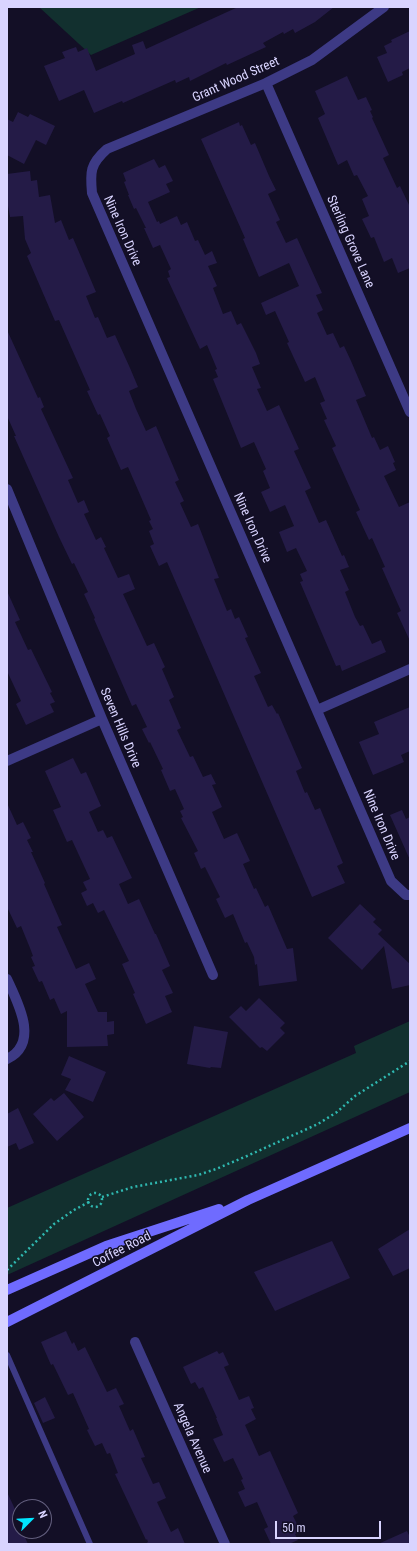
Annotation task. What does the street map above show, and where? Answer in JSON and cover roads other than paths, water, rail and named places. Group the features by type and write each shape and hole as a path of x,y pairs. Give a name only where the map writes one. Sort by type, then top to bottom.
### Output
{"main road":[{"name":"Coffee Road","path":"7,1322 248,1200 410,1128"},
{"name":"Coffee Road","path":"7,1290 106,1246 248,1200"}],"street":[{"name":"Grant Wood Street","path":"94,164 97,158 107,149 266,83 312,60 384,7"},
{"name":"Sterling Grove Lane","path":"266,83 410,412"},
{"name":"Nine Iron Drive","path":"94,164 90,173 92,193 391,881 408,895"},
{"name":"Seven Hills Drive","path":"7,489 102,719 214,975"},
{"path":"317,710 410,668"},
{"path":"7,761 102,719"},
{"path":"7,980 21,1009 25,1033 21,1046 10,1058"},
{"name":"Angela Avenue","path":"135,1342 225,1544"}],"lane":[{"path":"7,1355 90,1544"}]}
